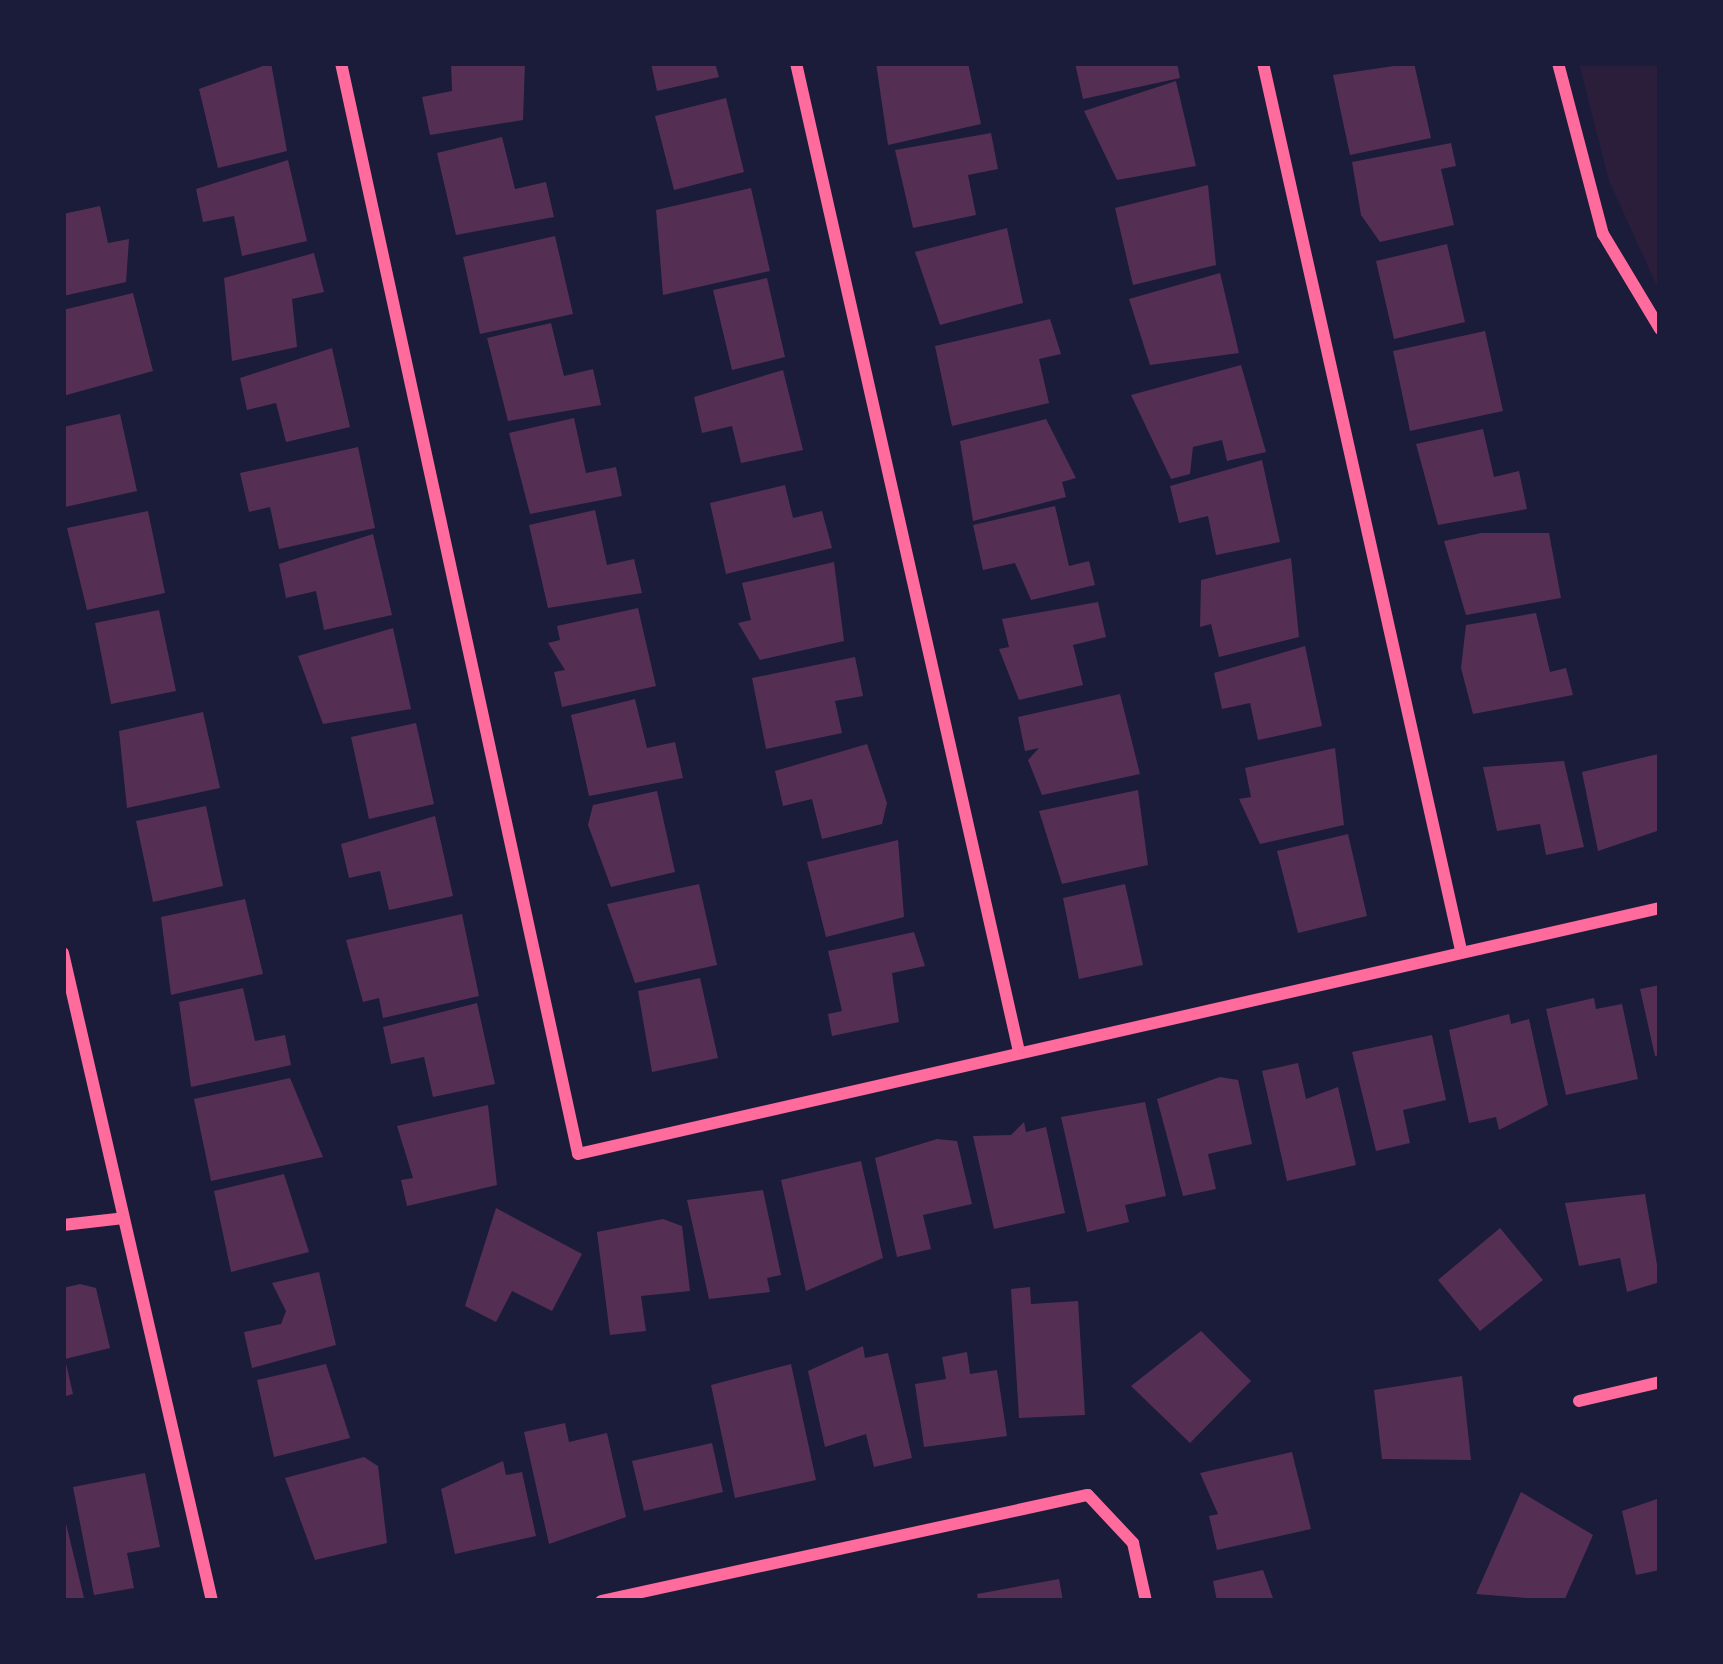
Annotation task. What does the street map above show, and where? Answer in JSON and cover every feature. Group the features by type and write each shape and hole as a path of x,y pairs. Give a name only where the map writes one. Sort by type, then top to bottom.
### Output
{"street":[{"path":"341,63 578,1154 1660,908"},
{"path":"796,63 1019,1052"},
{"path":"1263,63 1461,950"},
{"path":"1558,63 1603,234 1660,329"},
{"path":"63,952 212,1601"},
{"path":"63,1225 124,1218"},
{"path":"1579,1401 1660,1382"},
{"path":"601,1601 664,1594 1088,1495 1133,1543 1146,1601"}],"shaded area":[{"path":"1579,63 1660,63 1660,293 1609,181"}],"building":[{"path":"271,63 287,151 218,168 199,89"},
{"path":"451,63 525,63 523,120 430,135 422,97 452,91"},
{"path":"651,63 715,63 719,77 657,91"},
{"path":"876,63 968,63 981,124 888,145"},
{"path":"1075,63 1177,63 1180,78 1083,99"},
{"path":"1414,63 1431,138 1350,155 1333,75"},
{"path":"1176,81 1196,166 1117,180 1084,111"},
{"path":"726,98 744,172 674,190 655,116"},
{"path":"991,133 998,169 968,175 976,215 913,228 895,150"},
{"path":"502,137 515,189 546,182 554,217 456,235 437,153"},
{"path":"1451,143 1456,166 1441,169 1454,225 1380,242 1361,215 1352,162"},
{"path":"288,160 307,241 242,256 234,216 203,222 196,189"},
{"path":"1208,185 1216,265 1133,285 1115,208"},
{"path":"751,188 770,271 663,295 656,210"},
{"path":"100,206 108,243 129,239 126,282 63,296 63,214"},
{"path":"1007,228 1023,303 940,325 915,252"},
{"path":"555,236 573,314 480,334 463,257"},
{"path":"1447,244 1465,322 1394,339 1376,261"},
{"path":"314,253 324,292 292,299 297,347 232,361 224,278"},
{"path":"1220,273 1239,353 1150,365 1129,299"},
{"path":"767,278 785,357 732,370 713,290"},
{"path":"133,293 153,371 63,396 63,310"},
{"path":"1050,319 1061,354 1039,359 1049,403 952,426 935,346"},
{"path":"551,323 564,376 593,369 601,405 508,421 487,338"},
{"path":"1485,331 1503,411 1410,431 1393,351"},
{"path":"332,348 350,427 286,442 276,403 247,410 240,378"},
{"path":"1241,365 1266,452 1227,461 1222,440 1193,447 1190,474 1171,479 1131,395"},
{"path":"783,370 803,450 741,463 732,426 702,433 694,397"},
{"path":"120,414 137,491 65,507 63,427"},
{"path":"574,418 586,473 616,467 622,496 530,514 509,433"},
{"path":"1046,419 1076,478 1062,482 1066,497 973,521 960,441"},
{"path":"1483,429 1494,477 1519,471 1527,509 1438,525 1416,444"},
{"path":"358,447 375,528 279,549 270,507 249,512 240,473"},
{"path":"1262,460 1280,542 1216,555 1208,516 1179,523 1170,486"},
{"path":"785,485 793,518 822,511 832,548 726,574 710,503"},
{"path":"1055,506 1069,566 1089,561 1095,585 1031,600 1015,563 983,570 973,525"},
{"path":"595,510 607,565 634,559 642,593 548,608 529,525"},
{"path":"148,511 165,593 87,610 67,528"},
{"path":"1481,533 1549,533 1561,598 1466,615 1444,541"},
{"path":"373,534 392,615 324,630 316,591 286,598 279,564"},
{"path":"1291,558 1299,637 1219,657 1211,624 1200,627 1201,580"},
{"path":"834,562 844,641 760,660 738,623 751,620 742,583"},
{"path":"1098,602 1106,637 1073,645 1083,685 1019,700 999,649 1009,647 1002,619"},
{"path":"638,608 656,686 562,707 554,672 565,670 548,643 560,640 557,626"},
{"path":"159,610 176,691 111,704 95,623"},
{"path":"1536,613 1550,672 1566,668 1573,695 1473,714 1461,668 1466,625"},
{"path":"393,628 411,709 323,724 298,656"},
{"path":"1305,646 1322,726 1258,740 1250,703 1222,709 1214,673"},
{"path":"855,657 863,696 835,701 842,733 766,749 752,678"},
{"path":"1120,694 1140,774 1042,795 1028,760 1039,748 1025,751 1018,717"},
{"path":"635,699 647,748 675,742 683,778 589,796 571,715"},
{"path":"203,712 220,788 127,808 119,731"},
{"path":"416,723 434,804 369,819 351,737"},
{"path":"867,744 887,803 882,824 822,839 812,799 783,806 775,771"},
{"path":"1335,748 1344,825 1260,844 1239,799 1251,797 1245,768"},
{"path":"1658,754 1660,830 1598,851 1582,772"},
{"path":"1564,761 1584,847 1546,855 1540,824 1497,831 1483,767"},
{"path":"1138,790 1148,865 1062,884 1039,811"},
{"path":"657,791 675,872 611,887 588,825 593,805"},
{"path":"206,806 223,886 153,902 136,821"},
{"path":"435,816 453,896 389,910 380,871 349,878 341,844"},
{"path":"1348,834 1367,916 1298,933 1277,851"},
{"path":"898,840 904,917 826,937 807,862"},
{"path":"699,884 717,965 635,983 607,904"},
{"path":"1125,884 1143,965 1079,979 1063,898"},
{"path":"245,899 263,974 171,995 161,917"},
{"path":"462,914 479,996 383,1018 379,998 363,1002 346,940"},
{"path":"914,932 925,966 892,973 899,1022 832,1036 828,1014 842,1011 828,951"},
{"path":"700,978 718,1058 652,1072 638,991"},
{"path":"1660,985 1660,1055 1655,1056 1640,989"},
{"path":"243,988 255,1041 285,1035 291,1065 191,1087 179,1002"},
{"path":"1594,998 1596,1009 1622,1004 1638,1079 1566,1095 1546,1009"},
{"path":"477,1003 495,1084 433,1097 424,1057 391,1064 383,1027"},
{"path":"1509,1014 1511,1024 1529,1019 1548,1105 1499,1130 1496,1117 1469,1123 1449,1030"},
{"path":"1432,1035 1446,1100 1403,1110 1410,1143 1376,1151 1352,1052"},
{"path":"1298,1063 1306,1099 1338,1087 1356,1165 1287,1181 1262,1071"},
{"path":"1220,1077 1238,1080 1252,1144 1208,1154 1216,1189 1183,1196 1157,1099"},
{"path":"290,1078 323,1157 211,1181 194,1099"},
{"path":"1145,1102 1166,1196 1125,1205 1129,1222 1087,1232 1061,1117"},
{"path":"488,1105 497,1185 407,1206 401,1180 413,1178 397,1126"},
{"path":"1024,1122 1026,1132 1046,1127 1065,1213 994,1229 973,1136 1011,1135"},
{"path":"937,1139 957,1141 972,1204 923,1215 931,1249 897,1257 875,1158"},
{"path":"861,1161 883,1258 806,1291 781,1180"},
{"path":"284,1174 309,1252 231,1272 214,1191"},
{"path":"763,1190 781,1275 767,1278 770,1292 709,1299 687,1200"},
{"path":"1645,1194 1660,1282 1627,1292 1620,1258 1579,1266 1565,1203"},
{"path":"496,1208 582,1254 552,1311 512,1291 496,1322 465,1306"},
{"path":"663,1219 682,1226 690,1291 641,1296 646,1331 610,1335 597,1232"},
{"path":"1500,1228 1543,1280 1480,1331 1438,1280"},
{"path":"319,1272 336,1345 252,1368 244,1332 281,1324 286,1311 272,1283"},
{"path":"80,1284 96,1288 110,1348 65,1359 73,1394 63,1397 63,1288"},
{"path":"1030,1287 1031,1304 1078,1301 1085,1415 1019,1418 1011,1289"},
{"path":"1201,1331 1251,1381 1190,1443 1131,1386"},
{"path":"863,1346 865,1358 888,1353 912,1458 874,1467 866,1434 825,1447 808,1371"},
{"path":"967,1352 970,1374 997,1370 1007,1436 924,1447 915,1384 946,1379 942,1357"},
{"path":"326,1364 350,1438 274,1457 257,1380"},
{"path":"791,1364 816,1480 735,1498 711,1385"},
{"path":"1462,1376 1471,1460 1382,1459 1374,1390"},
{"path":"565,1423 569,1442 607,1433 626,1517 549,1544 524,1432"},
{"path":"712,1443 723,1492 644,1511 632,1461"},
{"path":"1292,1452 1311,1529 1217,1550 1209,1516 1218,1514 1200,1473"},
{"path":"364,1457 378,1466 387,1543 315,1560 285,1478"},
{"path":"503,1461 506,1475 522,1472 536,1536 455,1554 441,1489"},
{"path":"145,1473 160,1547 127,1553 134,1588 94,1595 73,1487"},
{"path":"1521,1492 1593,1535 1564,1601 1476,1594"},
{"path":"1660,1498 1660,1570 1636,1575 1622,1511"},
{"path":"63,1511 84,1598 70,1601 63,1601"},
{"path":"1263,1570 1274,1601 1217,1601 1213,1581"},
{"path":"1059,1579 1063,1601 978,1601 977,1594"}]}
